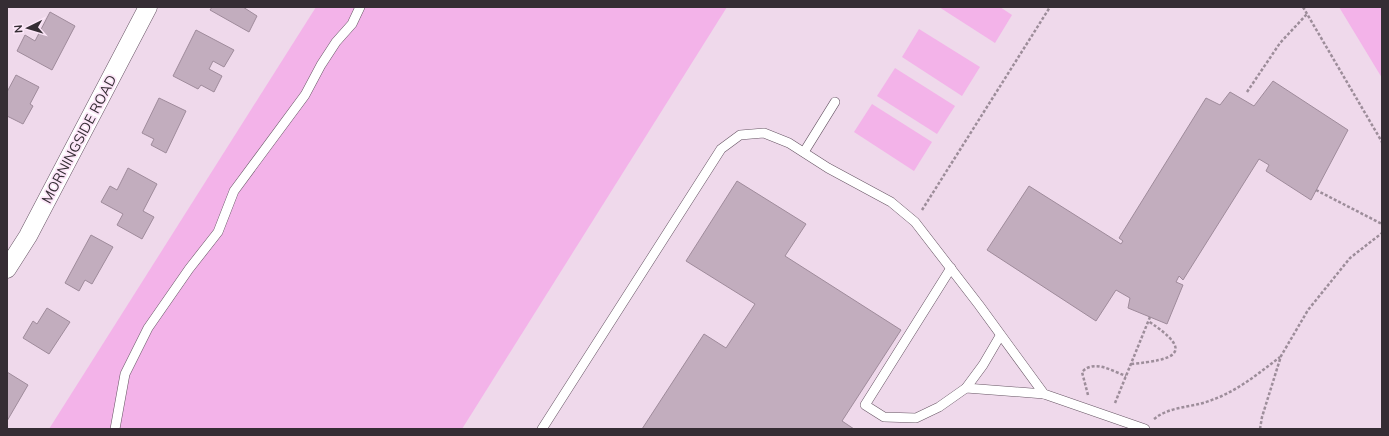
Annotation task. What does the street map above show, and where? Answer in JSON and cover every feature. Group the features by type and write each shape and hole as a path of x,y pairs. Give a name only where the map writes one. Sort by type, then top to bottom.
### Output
{"street":[{"name":"MORNINGSIDE ROAD","path":"7,269 28,236 148,7"}],"lane":[{"path":"115,429 126,374 148,328 179,282 218,232 234,191 305,95 321,65 336,42 352,24 360,7"},
{"path":"804,152 835,102"},
{"path":"542,429 721,149 740,135 764,133 790,143 891,202 915,222 951,268 1000,336 1018,357 1028,374 1044,394"},
{"path":"951,268 865,405 884,417 916,418 939,407 966,388 983,365 1000,336"},
{"path":"966,388 1044,394 1144,429"}],"path":[{"path":"915,222 1050,7"},
{"path":"1303,7 1382,142"},
{"path":"1247,92 1280,43 1308,14"},
{"path":"1316,190 1382,224"},
{"path":"1260,429 1262,417 1281,356 1308,310 1350,258 1382,233"},
{"path":"1109,416 1150,317"},
{"path":"1131,364 1167,359 1173,355 1176,350 1173,340 1148,321"},
{"path":"1144,429 1163,412 1209,402 1244,384 1281,356"},
{"path":"1094,398 1088,395 1082,376 1082,372 1087,368 1098,366 1126,376"}],"shaded area":[{"path":"316,7 727,7 462,429 49,429"},
{"path":"939,7 1000,7 1012,15 995,43"},
{"path":"1339,7 1382,7 1382,78"},
{"path":"919,29 980,67 962,96 902,57"},
{"path":"895,68 955,106 937,134 877,96"},
{"path":"872,104 932,142 914,171 854,132"}],"building":[{"path":"212,7 243,7 257,16 249,32 210,10"},
{"path":"50,12 75,26 52,70 17,51 25,35 35,41"},
{"path":"196,30 234,50 224,67 213,61 209,69 222,76 214,92 201,85 198,89 173,76"},
{"path":"16,75 39,87 30,104 33,106 23,124 7,116 7,92"},
{"path":"1273,81 1348,130 1311,200 1266,171 1269,165 1259,159 1183,280 1179,276 1176,282 1183,285 1167,324 1128,308 1130,298 1116,290 1096,321 987,250 1029,186 1121,244 1123,241 1119,238 1206,98 1220,105 1230,92 1254,106"},
{"path":"159,98 186,111 166,153 151,145 154,139 142,133"},
{"path":"128,168 157,184 143,211 154,217 142,239 117,225 123,214 101,202 110,186 117,190"},
{"path":"737,181 806,224 785,256 901,330 842,421 854,429 642,429 704,334 726,348 755,304 686,261"},
{"path":"91,235 113,247 92,284 85,280 79,291 65,283"},
{"path":"47,308 70,322 49,354 23,338 33,321 37,324"},
{"path":"7,372 28,385 7,421"}]}
